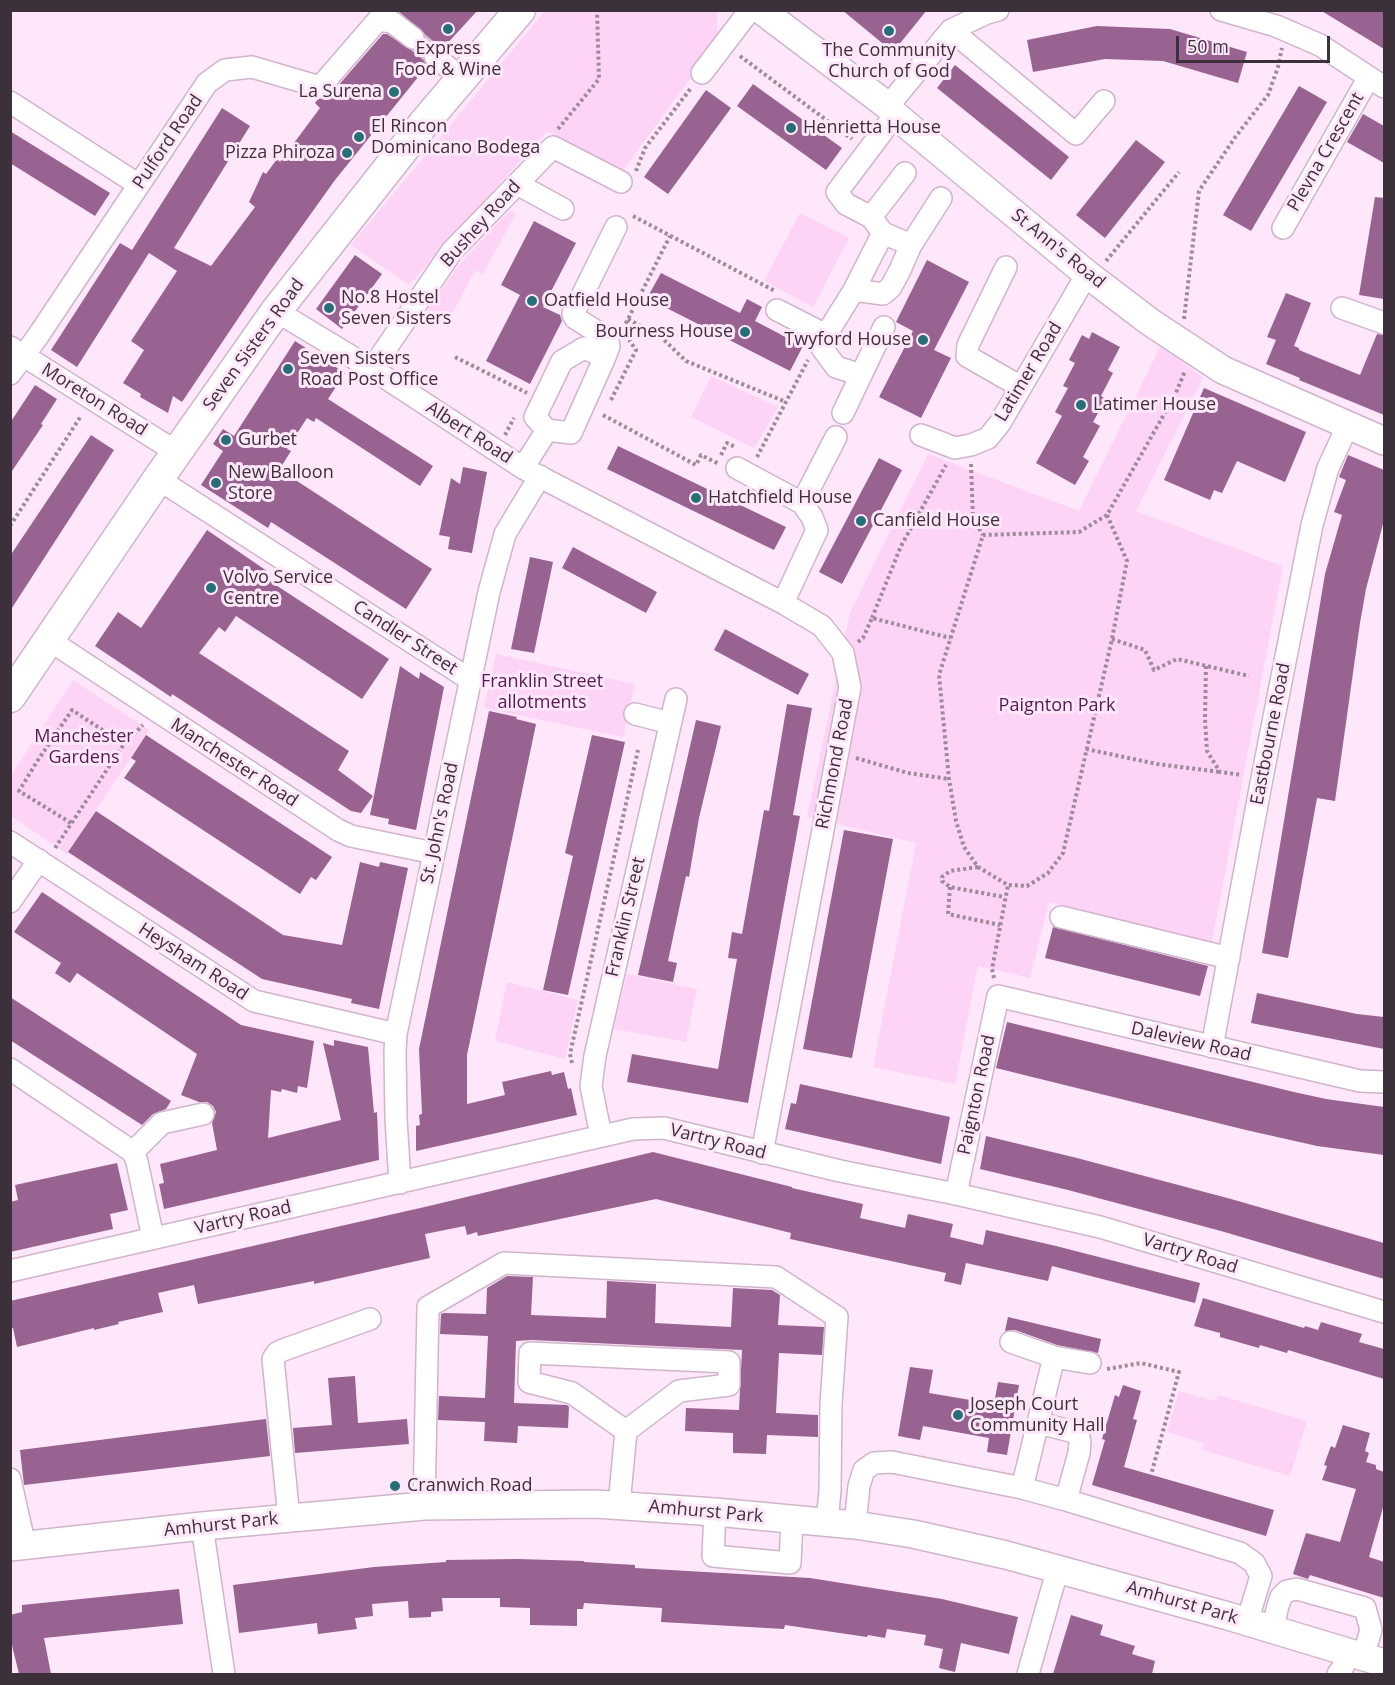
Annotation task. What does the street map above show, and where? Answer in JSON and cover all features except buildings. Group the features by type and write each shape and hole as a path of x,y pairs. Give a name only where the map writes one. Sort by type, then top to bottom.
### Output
{"highway":[{"name":"Seven Sisters Road","path":"10,697 158,479 276,311 424,123 520,10"}],"main road":[{"name":"St Ann's Road","path":"761,10 892,111 1090,276 1188,347 1223,370 1384,441"},
{"name":"Amhurst Park","path":"18,1547 202,1526 424,1506 619,1505 715,1512 855,1525 913,1534 1058,1568 1259,1625 1367,1662"}],"street":[{"path":"702,73 750,10"},
{"path":"911,245 846,204 837,192 951,30 998,10"},
{"name":"Plevna Crescent","path":"1221,10 1285,30 1320,45 1377,82 1283,228"},
{"name":"Pulford Road","path":"10,374 17,351 39,336 207,83 225,70 252,67 320,87 378,20 392,22 413,38"},
{"path":"951,30 1076,134 1104,101"},
{"path":"435,56 461,78"},
{"path":"10,102 139,185"},
{"path":"553,147 628,178"},
{"name":"Bushey Road","path":"372,369 452,252 553,147"},
{"path":"861,375 836,367 822,348 829,331 854,290 877,225 905,173"},
{"path":"517,184 563,209"},
{"path":"854,290 883,294 891,287 911,245 941,198"},
{"path":"605,357 584,348 562,361 535,397 535,417 547,430 571,433 605,357 609,346 607,338 575,318 573,314 622,221"},
{"path":"1006,267 968,345 967,356 1021,387"},
{"name":"Latimer Road","path":"963,447 988,438 1000,423 1090,276"},
{"path":"775,305 829,331"},
{"path":"1342,308 1384,323"},
{"name":"Albert Road","path":"276,311 372,369 531,472"},
{"path":"843,413 884,327"},
{"name":"Moreton Road","path":"17,351 178,453"},
{"name":"Eastbourne Road","path":"1212,1047 1312,525 1328,468 1348,425"},
{"name":"St. John's Road","path":"400,1183 396,1034 489,592 505,534 547,430"},
{"path":"921,435 963,447"},
{"path":"802,503 836,437"},
{"path":"734,458 802,503 813,517 817,530 783,603"},
{"name":"Richmond Road","path":"531,472 783,603 822,626 843,653 850,687 762,1153"},
{"name":"Candler Street","path":"158,479 469,679"},
{"name":"Manchester Road","path":"49,640 338,830 351,836 434,853"},
{"name":"Franklin Street","path":"601,1136 591,1086 595,1056 675,699"},
{"path":"635,714 670,723"},
{"name":"Heysham Road","path":"10,842 254,1001 396,1034"},
{"path":"10,902 42,862"},
{"path":"1061,917 1229,958"},
{"name":"Daleview Road","path":"998,996 1360,1081 1384,1082"},
{"name":"Paignton Road","path":"956,1194 998,996"},
{"path":"10,1069 133,1152 137,1161 153,1238"},
{"path":"133,1152 162,1123 203,1114"},
{"name":"Vartry Road","path":"10,1271 633,1129 664,1128 840,1171 956,1194 1100,1227 1384,1312"},
{"path":"424,1506 428,1307 504,1263 776,1277 837,1317 827,1522"},
{"path":"289,1518 273,1359 277,1353 284,1350 370,1319"},
{"path":"1011,1342 1054,1357 1090,1363"},
{"path":"619,1505 626,1431 679,1391 729,1386 729,1362 530,1353 529,1382 572,1393 626,1431"},
{"path":"1022,1488 1054,1357"},
{"path":"1039,1423 1078,1433 1079,1453 1066,1500"},
{"path":"855,1525 859,1486 864,1470 874,1463 892,1462 1022,1488 1240,1553 1254,1563 1261,1576 1259,1625"},
{"path":"10,1479 18,1547"},
{"path":"715,1512 713,1556 790,1563 792,1519"},
{"path":"202,1526 225,1674"},
{"path":"1028,1674 1058,1568"},
{"path":"1259,1625 1278,1606 1281,1597 1287,1591 1297,1589 1365,1608 1371,1630 1367,1662"}],"path":[{"path":"553,147 559,127 599,79 597,10"},
{"path":"983,535 1079,532 1107,515 1175,395 1188,347 1199,191 1236,136 1268,95 1278,67 1285,30"},
{"path":"740,56 867,150"},
{"path":"628,178 645,148 702,73"},
{"path":"1090,276 1179,172"},
{"path":"622,221 777,292 775,305"},
{"path":"628,319 663,339 686,361 786,402"},
{"path":"603,415 696,465 701,455 757,458 810,354"},
{"path":"455,357 535,397"},
{"path":"522,402 535,397"},
{"path":"10,526 85,409"},
{"path":"497,451 517,412"},
{"path":"963,447 973,518 983,535 939,675 949,779 956,821 964,847 978,867 1008,885 1027,885 1048,873 1063,854 1112,639 1127,561 1107,515"},
{"path":"843,653 863,638 901,546 963,447"},
{"path":"872,618 950,638"},
{"path":"1112,639 1146,650 1154,670 1177,659 1249,676"},
{"path":"1206,666 1204,719 1207,751 1220,772"},
{"path":"71,824 19,791 44,751 72,710 124,744"},
{"path":"42,862 71,824 124,744 156,712"},
{"path":"1086,749 1157,764 1262,778"},
{"path":"573,1065 570,1054 638,750"},
{"path":"838,754 908,773 949,779"},
{"path":"978,867 945,873 942,881 950,887 1004,897"},
{"path":"998,996 992,969 1008,885"},
{"path":"950,887 948,914 1000,925"},
{"path":"1090,1363 1092,1371 1097,1373 1117,1366 1141,1363 1179,1372 1151,1475"}],"green space":[{"path":"713,10 717,13 718,41 621,173 547,131 409,285 351,245 545,11"},
{"path":"510,210 516,213 483,274 475,270 448,322 428,309 458,266"},
{"path":"800,213 849,238 813,307 764,281"},
{"name":"Paignton Park","path":"1161,345 1203,378 1136,511 1283,566 1212,942 1049,902 1030,978 978,966 955,1084 873,1067 916,843 807,817 850,613 928,454 1079,511"},
{"path":"711,376 778,407 754,448 691,417"},
{"name":"Franklin Street allotments","path":"496,654 635,684 623,737 484,708"},
{"name":"Manchester Gardens","path":"73,680 149,730 67,854 11,816 10,777"},
{"path":"627,974 697,989 686,1042 614,1029"},
{"path":"507,982 578,1000 565,1059 495,1041"},
{"path":"1179,1391 1216,1401 1218,1395 1307,1421 1290,1476 1202,1450 1204,1443 1167,1432"}],"tunnel":[{"path":"413,38 435,56"}],"place":[{"name":"Express Food & Wine","path":"448,29"},
{"name":"The Community Church of God","path":"889,31"},
{"name":"La Surena","path":"394,92"},
{"name":"Henrietta House","path":"791,128"},
{"name":"El Rincon Dominicano Bodega","path":"359,137"},
{"name":"Pizza Phiroza","path":"347,153"},
{"name":"Oatfield House","path":"532,301"},
{"name":"No.8 Hostel Seven Sisters","path":"329,308"},
{"name":"Bourness House","path":"745,332"},
{"name":"Twyford House","path":"923,340"},
{"name":"Seven Sisters Road Post Office","path":"288,369"},
{"name":"Latimer House","path":"1081,405"},
{"name":"Gurbet","path":"226,440"},
{"name":"New Balloon Store","path":"216,483"},
{"name":"Hatchfield House","path":"696,498"},
{"name":"Canfield House","path":"861,521"},
{"name":"Volvo Service Centre","path":"211,588"},
{"name":"Joseph Court Community Hall","path":"958,1415"},
{"name":"Cranwich Road","path":"395,1486"}]}
